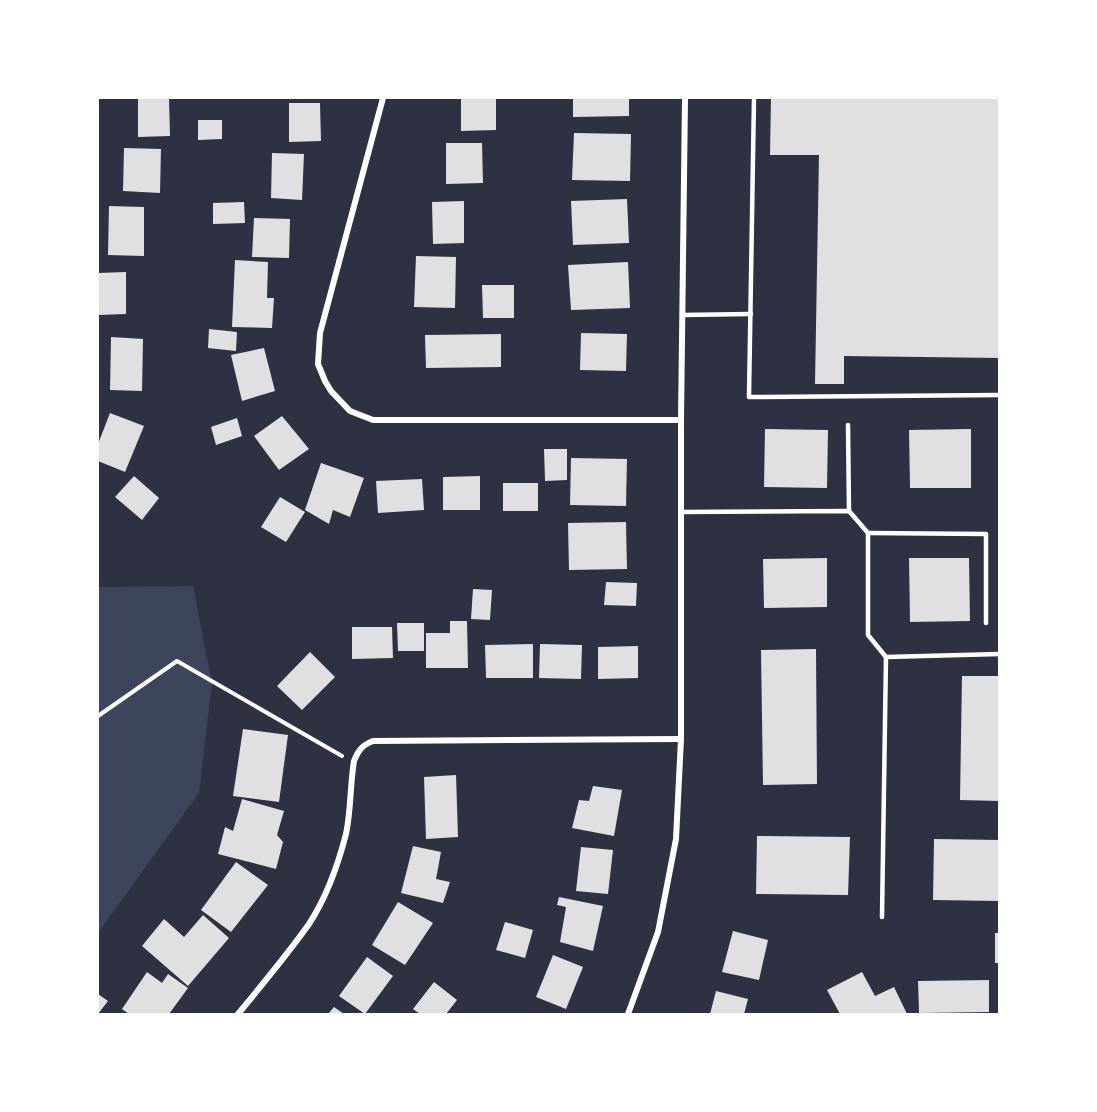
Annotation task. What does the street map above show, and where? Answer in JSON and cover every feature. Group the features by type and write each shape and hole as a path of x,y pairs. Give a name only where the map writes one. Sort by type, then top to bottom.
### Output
{"street":[{"path":"384,98 320,333 318,364 331,391 350,411 373,420 681,420"},
{"path":"628,1014 658,932 676,839 681,739 681,420 685,98"},
{"path":"238,1014 310,922 323,896 336,868 346,833 354,761 358,751 365,744 373,741 681,739"}],"lane":[{"path":"753,98 749,397 999,395"},
{"path":"682,315 751,314"},
{"path":"848,425 849,511 868,533 868,635 886,657 882,917"},
{"path":"681,513 849,511"},
{"path":"868,533 986,534 986,623"},
{"path":"886,657 999,654"}],"path":[{"path":"98,716 177,661 330,750 354,761"}],"shaded area":[{"path":"193,586 212,683 199,793 98,933 98,587"}],"building":[{"path":"138,98 169,98 170,136 138,137"},
{"path":"461,98 496,98 496,130 461,131"},
{"path":"573,98 629,98 629,116 573,117"},
{"path":"771,98 1000,98 1000,358 844,356 844,384 815,384 819,155 770,155"},
{"path":"289,103 320,103 321,141 289,142"},
{"path":"198,120 222,120 222,139 198,140"},
{"path":"574,133 631,134 630,181 572,180"},
{"path":"446,143 482,143 483,183 446,184"},
{"path":"124,148 161,149 160,193 123,191"},
{"path":"272,153 304,154 302,200 271,198"},
{"path":"627,199 629,243 573,245 571,201"},
{"path":"464,201 464,243 433,244 432,202"},
{"path":"244,202 245,223 213,224 213,203"},
{"path":"109,206 144,207 144,256 108,255"},
{"path":"254,218 290,219 289,258 252,257"},
{"path":"416,256 456,257 455,308 414,307"},
{"path":"235,260 268,262 267,298 274,298 272,328 232,327"},
{"path":"628,262 630,308 571,310 568,265"},
{"path":"126,272 126,314 98,315 98,273"},
{"path":"482,285 514,285 514,318 483,318"},
{"path":"209,329 237,332 236,351 208,348"},
{"path":"581,333 627,334 626,371 580,370"},
{"path":"501,334 501,367 426,368 425,335"},
{"path":"111,337 143,339 142,391 110,390"},
{"path":"264,348 275,391 242,401 231,355"},
{"path":"110,413 144,426 125,472 98,461 98,444"},
{"path":"282,416 309,449 279,470 254,436"},
{"path":"237,418 242,436 216,445 211,427"},
{"path":"765,429 828,430 827,488 764,487"},
{"path":"971,429 971,488 910,488 909,430"},
{"path":"544,449 567,449 567,480 545,481"},
{"path":"571,458 627,459 626,506 570,505"},
{"path":"321,463 364,478 350,517 333,510 329,524 305,510"},
{"path":"134,476 159,498 142,520 115,497"},
{"path":"480,476 480,510 443,510 443,477"},
{"path":"422,479 424,510 378,513 376,481"},
{"path":"503,483 538,483 538,511 503,511"},
{"path":"280,497 305,512 286,542 261,527"},
{"path":"626,522 627,569 569,570 568,523"},
{"path":"827,558 827,607 764,608 763,559"},
{"path":"909,558 969,558 970,621 910,622"},
{"path":"606,582 637,583 636,606 604,605"},
{"path":"473,589 492,590 490,620 471,619"},
{"path":"450,621 467,621 468,668 426,668 426,633 450,633"},
{"path":"397,623 424,623 424,651 398,651"},
{"path":"352,627 392,627 393,658 352,659"},
{"path":"533,644 533,678 486,678 485,645"},
{"path":"540,644 582,645 581,679 539,678"},
{"path":"638,646 638,678 598,679 598,647"},
{"path":"816,649 817,784 763,785 761,650"},
{"path":"310,652 335,677 302,710 277,686"},
{"path":"962,676 1000,676 1000,801 960,800"},
{"path":"243,729 288,735 279,802 233,796"},
{"path":"456,775 458,837 426,839 424,777"},
{"path":"593,786 622,790 614,836 572,828 579,800 589,801"},
{"path":"242,799 284,811 277,835 283,842 276,869 218,854 225,827 233,831"},
{"path":"757,836 850,837 848,895 756,894"},
{"path":"934,839 1000,840 1000,901 933,900"},
{"path":"413,846 441,852 436,879 450,882 443,903 401,893"},
{"path":"581,847 613,850 608,894 576,891"},
{"path":"236,862 268,885 231,932 201,910"},
{"path":"559,897 603,906 593,951 560,942 566,907 557,905"},
{"path":"398,902 433,923 405,965 372,945"},
{"path":"203,915 229,938 188,986 142,946 164,919 184,937"},
{"path":"505,922 533,930 525,958 496,950"},
{"path":"733,931 768,940 759,980 722,972"},
{"path":"995,933 1000,933 1000,963 995,963"},
{"path":"553,955 583,967 566,1009 536,997"},
{"path":"367,957 393,976 365,1014 339,996"},
{"path":"147,972 162,983 168,974 188,988 169,1014 129,1014 122,1009"},
{"path":"862,972 875,996 894,987 907,1014 840,1014 827,990"},
{"path":"989,980 989,1012 919,1013 918,981"},
{"path":"434,982 457,1000 446,1014 420,1014 413,1009"},
{"path":"716,991 748,999 744,1014 710,1014"},
{"path":"98,994 108,1001 98,1014"},
{"path":"334,1007 344,1014 328,1014"}]}
